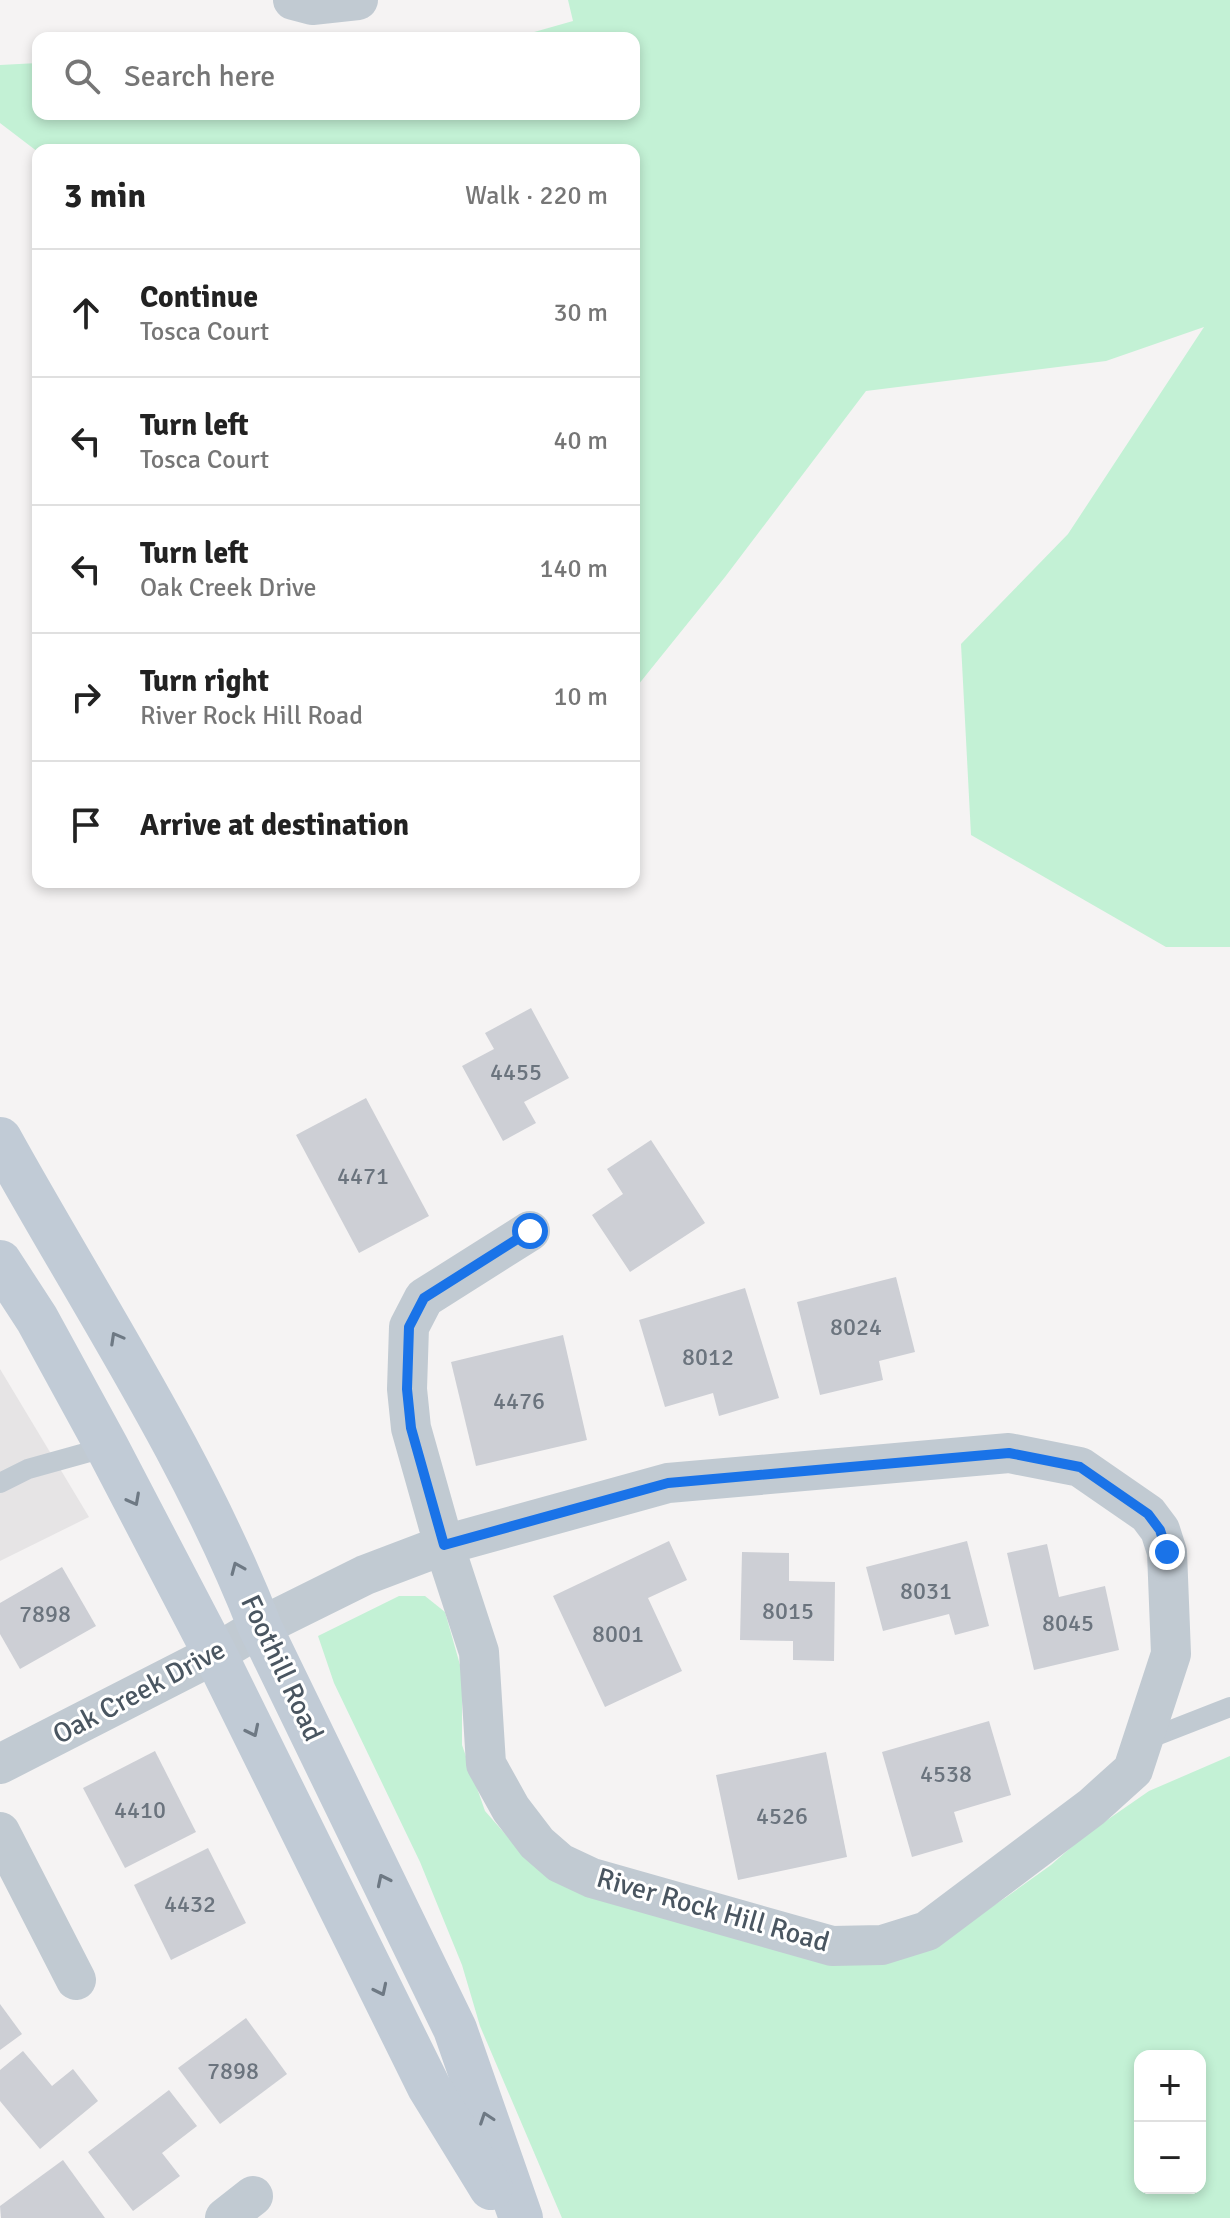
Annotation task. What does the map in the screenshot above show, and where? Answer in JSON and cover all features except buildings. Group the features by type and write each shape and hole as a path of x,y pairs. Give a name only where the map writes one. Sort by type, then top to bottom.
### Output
{"main road":[{"name":"Foothill Road","path":"0,1139 115,1336 234,1560 260,1627 455,2029 521,2218"},
{"name":"Foothill Road","path":"0,1262 37,1319 215,1654 429,2087 510,2218"}],"street":[{"path":"293,0 312,5 358,0"},
{"name":"River Rock Hill Road","path":"530,1231 424,1298 409,1327 407,1389 411,1428 444,1545 479,1652 486,1764 511,1809 537,1843 560,1863 592,1878 832,1946 882,1945 927,1931 1092,1807 1133,1770 1171,1654 1167,1552 1160,1530 1148,1514"},
{"name":"Oak Creek Drive","path":"0,1764 365,1575 444,1545 668,1483 1009,1453 1080,1467 1148,1514"},
{"path":"0,1832 76,1980"}],"lane":[{"path":"0,1483 28,1469 107,1447"},
{"path":"1143,1741 1230,1707"}],"shaded area":[{"path":"0,1369 89,1517 0,1561"}],"green space":[{"path":"568,0 1230,0 1230,947 1166,947 971,835 961,644 1068,534 1204,327 1106,361 866,391 725,577 640,683 640,144 32,144 32,147 0,123 0,65 32,63 32,120 640,120 640,32 534,32 573,21"},
{"path":"399,1596 425,1596 445,1612 462,1672 462,1745 485,1811 528,1860 582,1895 935,1943 1005,1898 1051,1865 1084,1836 1149,1791 1230,1756 1230,2218 562,2218 480,2026 462,1965 420,1862 334,1683 318,1636"}],"route":[{"path":"530,1231 424,1298 409,1327 407,1389 411,1428 444,1545 668,1483 1009,1453 1080,1467 1148,1514 1160,1530 1167,1552"}]}
